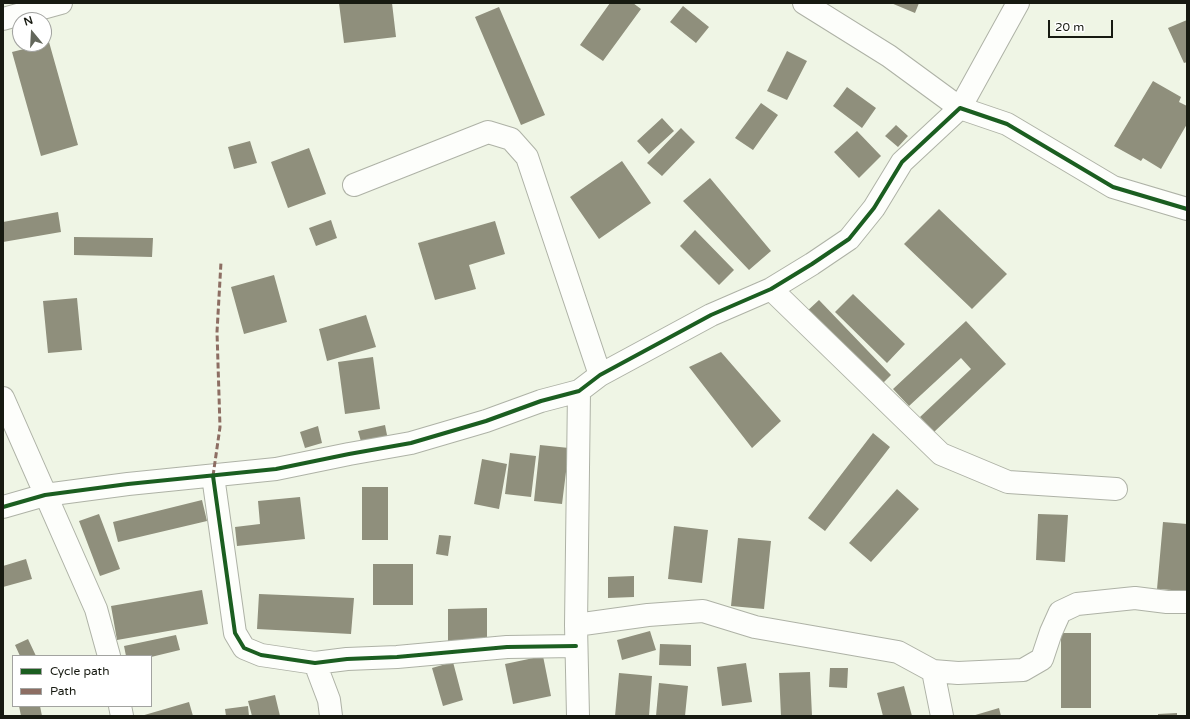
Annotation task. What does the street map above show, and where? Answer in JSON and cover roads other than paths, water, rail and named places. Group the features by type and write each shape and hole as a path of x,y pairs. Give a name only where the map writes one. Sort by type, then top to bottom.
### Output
{"street":[{"path":"3,19 61,3"},
{"path":"804,3 889,56 960,108 1007,124 1113,187 1187,209"},
{"path":"3,507 45,495 128,484 276,469 411,443 486,421 541,400 578,391 600,375 711,315 771,289 849,239 874,208 902,162 960,108 1018,3"},
{"path":"354,185 488,132 511,139 527,157 600,375"},
{"path":"771,289 941,454 1008,482 1116,489"},
{"path":"578,391 576,635 578,716"},
{"path":"3,398 96,610 109,655"},
{"path":"213,476 235,633 244,648 261,655 315,663 347,659 397,657 507,647 576,635 648,615 703,611 755,627 898,652 933,671 958,674 1024,670 1042,659 1051,632 1060,612 1077,604 1135,598 1167,602 1187,602"},
{"path":"315,663 329,700 331,716"},
{"path":"933,671 942,716"}]}
